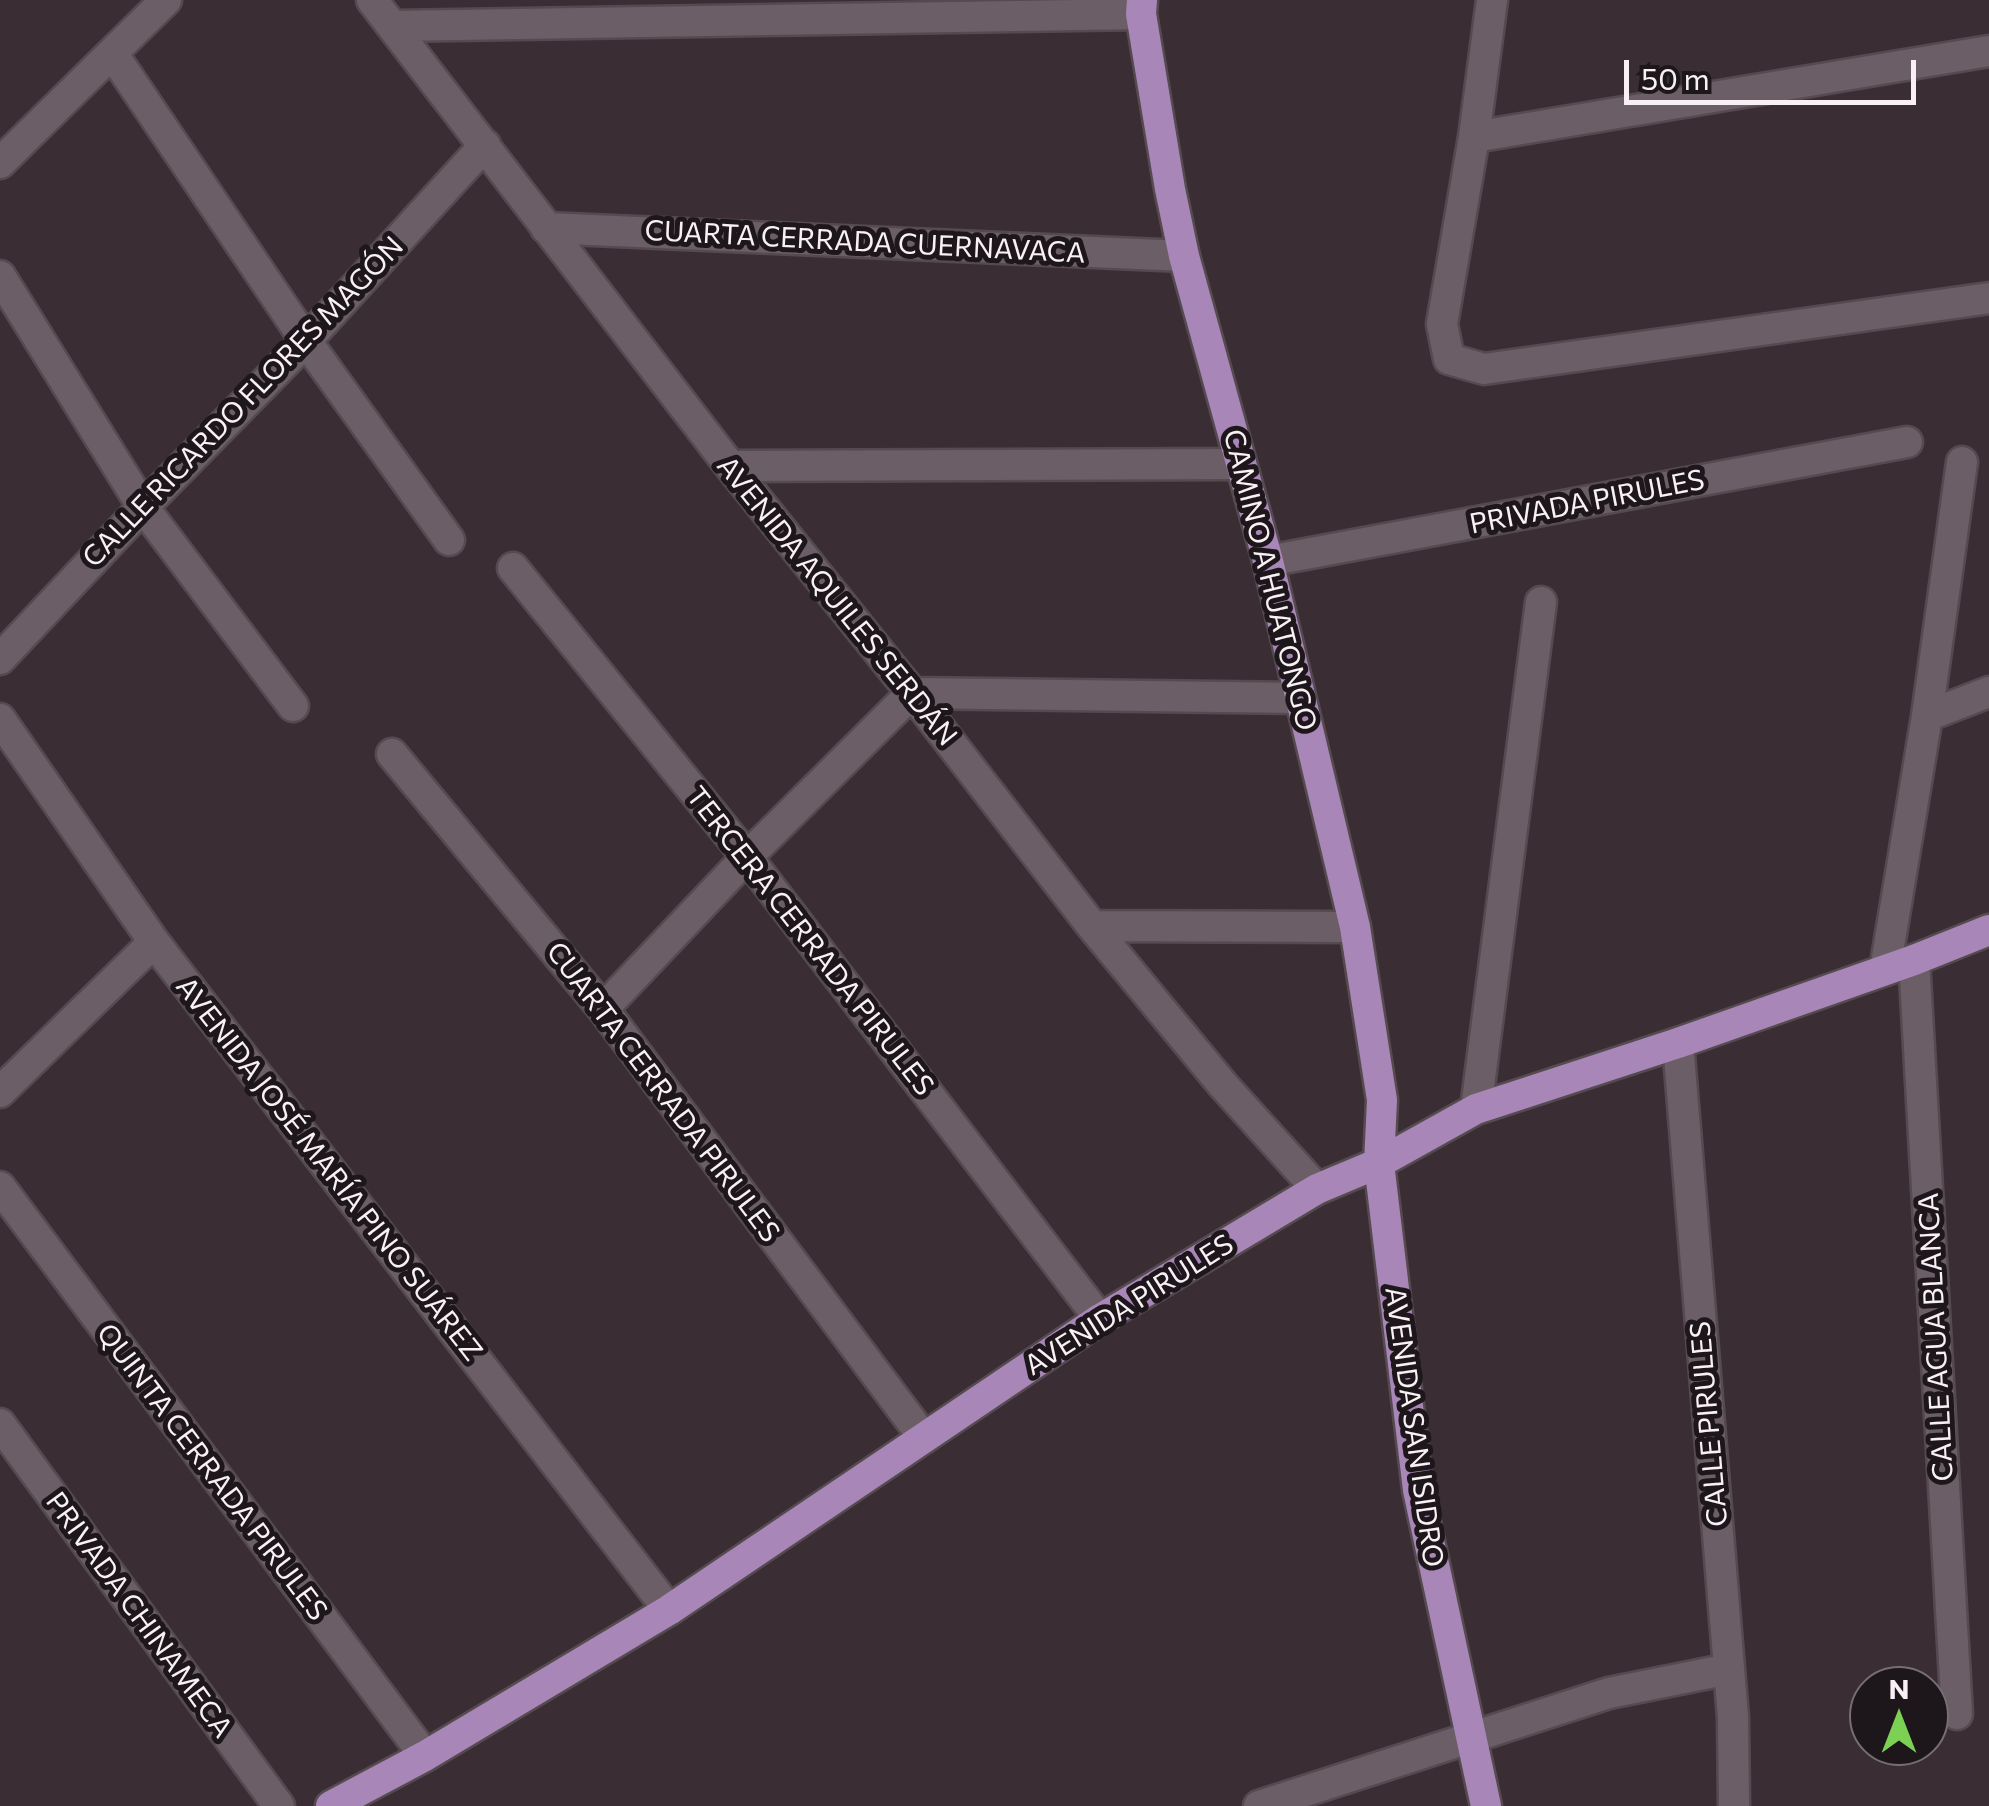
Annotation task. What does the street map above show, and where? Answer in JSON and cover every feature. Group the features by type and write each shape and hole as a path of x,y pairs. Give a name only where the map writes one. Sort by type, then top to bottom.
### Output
{"main road":[{"name":"CAMINO A HUATONGO","path":"1141,7 1184,256 1268,561 1354,927 1382,1100 1379,1164"},
{"name":"AVENIDA PIRULES","path":"331,1806 425,1756 669,1610 1100,1320 1317,1189 1379,1164 1476,1110 1678,1043 1989,930"},
{"name":"AVENIDA SAN ISIDRO","path":"1379,1164 1418,1490 1486,1806"}],"street":[{"path":"0,164 166,0"},
{"name":"AVENIDA AQUILES SERDÁN","path":"372,0 730,466 1092,926 1223,1085 1317,1189"},
{"path":"1492,0 1442,324 1449,359 1484,369 1989,298"},
{"path":"394,26 1141,7"},
{"path":"1474,136 1989,51"},
{"path":"112,53 306,341 449,540"},
{"name":"CALLE RICARDO FLORES MAGÓN","path":"0,659 143,506 306,341 485,145"},
{"name":"CUARTA CERRADA CUERNAVACA","path":"546,228 1184,256"},
{"path":"0,276 143,506 293,706"},
{"name":"PRIVADA PIRULES","path":"1268,561 1907,442"},
{"name":"CALLE AGUA BLANCA","path":"1958,1714 1899,965 1927,716 1962,462"},
{"path":"730,466 1241,464"},
{"name":"TERCERA CERRADA PIRULES","path":"513,568 748,857 1100,1320"},
{"path":"1476,1110 1541,602"},
{"path":"1927,716 1989,692"},
{"path":"603,1008 912,693 1300,698"},
{"name":"AVENIDA JOSÉ MARÍA PINO SUÁREZ","path":"0,719 154,942 669,1610"},
{"name":"CUARTA CERRADA PIRULES","path":"392,754 603,1008 924,1438"},
{"path":"1092,926 1354,927"},
{"path":"0,1092 154,942"},
{"name":"CALLE PIRULES","path":"1678,1043 1733,1717 1734,1806"},
{"name":"QUINTA CERRADA PIRULES","path":"0,1187 425,1756"},
{"name":"PRIVADA CHINAMECA","path":"0,1424 279,1806"},
{"path":"1259,1806 1609,1694 1729,1669"}]}
